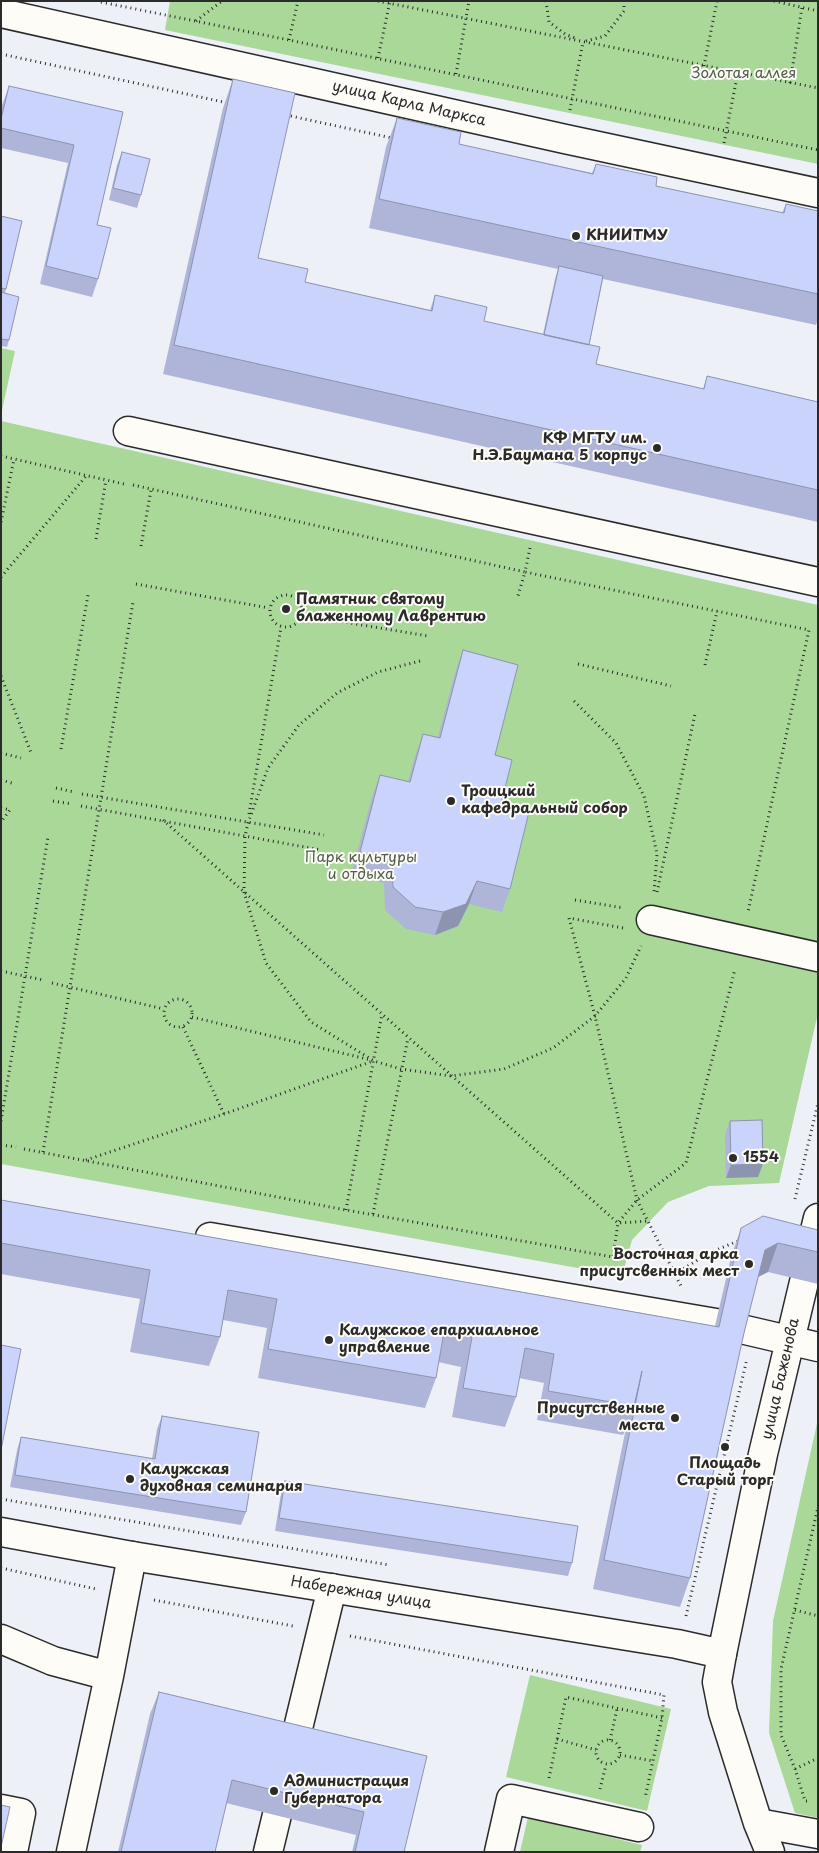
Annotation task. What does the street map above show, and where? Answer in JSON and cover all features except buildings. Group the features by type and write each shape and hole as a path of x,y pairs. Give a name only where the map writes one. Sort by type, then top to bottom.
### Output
{"street":[{"name":"улица Карла Маркса","path":"1,13 565,140 818,193"},
{"path":"128,432 818,582"},
{"path":"650,922 818,957"},
{"name":"улица Баженова","path":"722,1654 764,1454 818,1218"},
{"path":"188,1234 727,1326 818,1347"},
{"name":"Набережная улица","path":"1,1532 132,1556 677,1644 722,1654"},
{"path":"70,1852 109,1676 132,1556"},
{"path":"268,1852 332,1588"},
{"path":"1,1639 53,1661 109,1676"},
{"path":"722,1654 718,1682 723,1712 758,1823 770,1852"},
{"path":"498,1852 511,1799 543,1806 641,1817"},
{"path":"1,1808 21,1813 13,1852"},
{"path":"758,1823 818,1834"}],"path":[{"path":"95,1 818,150"},
{"path":"195,22 222,1"},
{"path":"289,40 298,1"},
{"path":"378,1 818,88"},
{"path":"456,75 469,1"},
{"path":"546,1 549,22 564,34 583,42 605,36 624,11 624,1"},
{"path":"704,66 717,1"},
{"path":"774,1 818,11"},
{"path":"378,58 390,2"},
{"path":"790,82 802,8"},
{"path":"565,140 583,42"},
{"path":"1,54 232,104"},
{"path":"718,172 738,72"},
{"path":"281,114 398,140"},
{"path":"1,456 124,484"},
{"path":"1,522 14,459"},
{"path":"1,577 87,475"},
{"path":"96,539 106,480"},
{"path":"24,1149 346,1210 612,1257 618,1223 637,1200 686,1163 742,941 810,630 525,572 133,486"},
{"path":"141,546 151,490"},
{"path":"517,600 525,572 534,520"},
{"path":"136,584 269,608"},
{"path":"290,594 300,602 302,615 294,625 281,627 270,617 269,608 277,596 290,594"},
{"path":"61,749 88,595"},
{"path":"43,1152 133,602"},
{"path":"705,665 717,611"},
{"path":"302,615 428,636"},
{"path":"248,823 281,627"},
{"path":"374,1061 311,1022 266,963 244,892 244,836 268,768 299,724 337,693 378,672 420,660"},
{"path":"578,664 671,686"},
{"path":"1,676 32,755"},
{"path":"574,701 616,743 644,796 657,854 650,922"},
{"path":"192,1017 374,1061 401,1070 451,1076 504,1068 553,1048 595,1016 626,978 650,922 695,714"},
{"path":"1,753 21,758"},
{"path":"1,780 16,784"},
{"path":"56,788 74,792"},
{"path":"82,794 324,835"},
{"path":"53,801 72,804"},
{"path":"81,806 321,850"},
{"path":"1,808 10,810 1,822"},
{"path":"163,820 618,1223 649,1221"},
{"path":"1,1121 48,837"},
{"path":"575,900 650,922"},
{"path":"650,922 569,918 595,1016 637,1200 675,1274 727,1326 686,1616 676,1614"},
{"path":"1,971 43,980"},
{"path":"52,982 164,1009"},
{"path":"182,998 191,1005 192,1017 190,1023 183,1027 174,1027 166,1020 164,1009 170,1000 182,998"},
{"path":"346,1210 382,1014"},
{"path":"183,1027 224,1114"},
{"path":"373,1214 408,1037"},
{"path":"84,1160 224,1114 374,1061"},
{"path":"794,1203 818,1104"},
{"path":"1,1145 16,1148"},
{"path":"675,1274 709,1252 745,1239"},
{"path":"1,1499 393,1566"},
{"path":"812,1802 805,1801 781,1734 781,1669 818,1507"},
{"path":"1,1568 125,1595 301,1627"},
{"path":"794,1610 818,1616"},
{"path":"340,1635 664,1694 662,1718 641,1817"},
{"path":"543,1806 566,1697 662,1718"},
{"path":"610,1740 617,1708"},
{"path":"557,1740 596,1750"},
{"path":"610,1740 618,1745 620,1754 615,1763 606,1765 598,1760 596,1750 601,1742 610,1740"},
{"path":"620,1754 653,1761"},
{"path":"795,1769 818,1758"}],"green space":[{"name":"Золотая аллея","path":"170,1 818,1 818,164 165,30"},
{"path":"1,348 15,351 1,415"},
{"name":"Парк культуры и отдыха","path":"1,421 818,605 818,1013 779,1183 709,1186 668,1202 632,1240 622,1276 1,1164"},
{"path":"818,1419 818,1818 795,1813 769,1733 773,1621"},
{"path":"530,1675 671,1709 647,1811 506,1777"},
{"path":"528,1817 642,1845 640,1852 520,1852"}],"place":[{"name":"КНИИТМУ","path":"576,236"},
{"name":"КФ МГТУ им. Н.Э.Баумана 5 корпус","path":"657,448"},
{"name":"Памятник святому блаженному Лаврентию","path":"286,609"},
{"name":"Троицкий кафедральный собор","path":"451,801"},
{"name":"1554","path":"733,1158"},
{"name":"Восточная арка присутсвенных мест","path":"749,1264"},
{"name":"Калужское епархиальное управление","path":"329,1340"},
{"name":"Присутственные места","path":"675,1418"},
{"name":"Площадь Старый торг","path":"725,1447"},
{"name":"Калужская духовная семинария","path":"130,1479"},
{"name":"Администрация Губернатора","path":"274,1791"}]}
